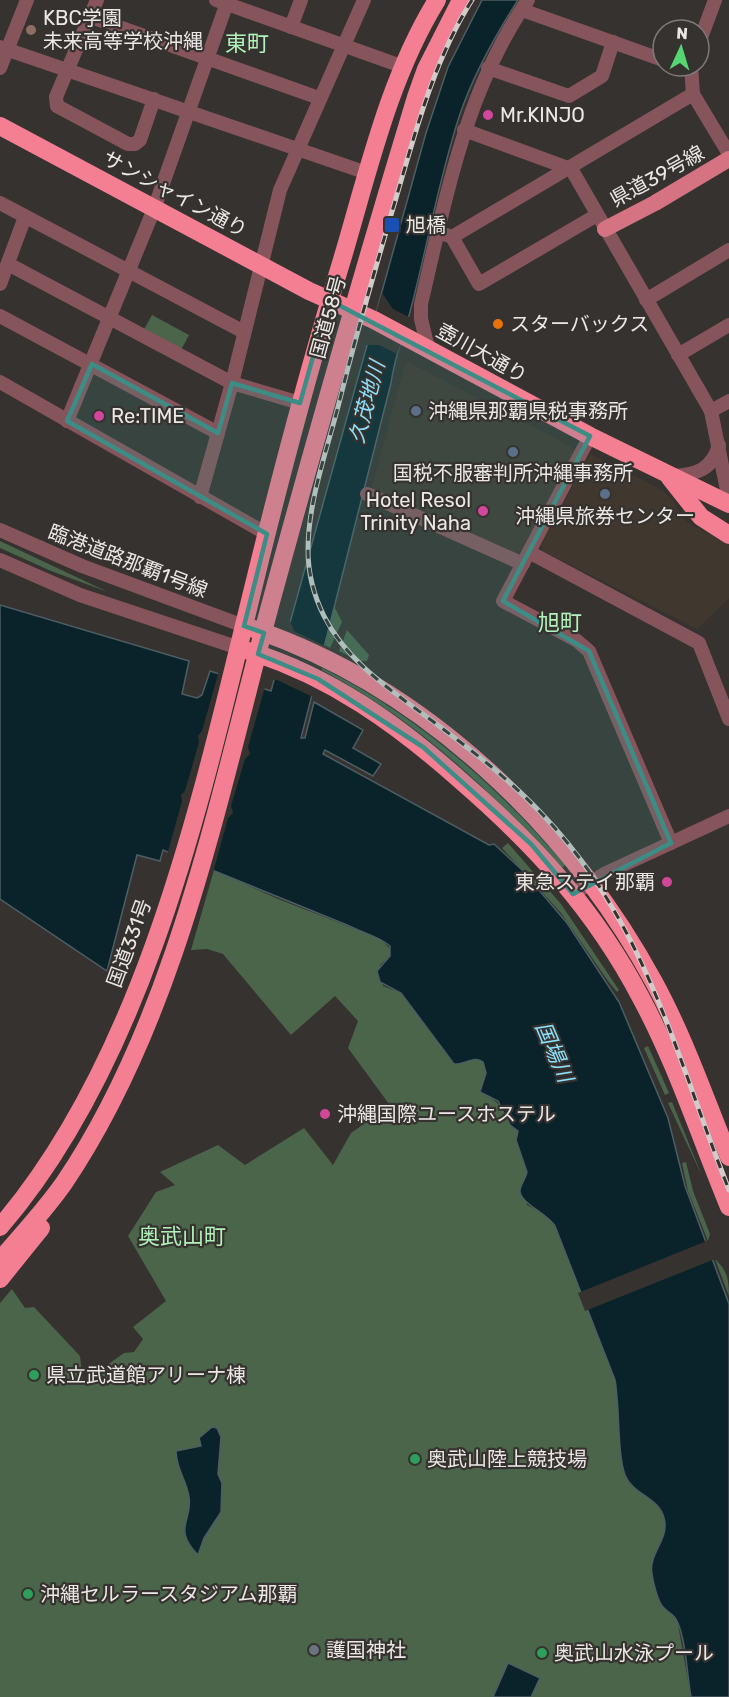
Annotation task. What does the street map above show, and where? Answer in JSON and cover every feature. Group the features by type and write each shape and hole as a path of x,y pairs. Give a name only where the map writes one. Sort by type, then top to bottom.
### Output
{"highway":[{"name":"国道58号","path":"238,648 300,403 367,173 404,67 437,0"},
{"name":"国道58号","path":"267,657 352,311 416,97 426,69 461,0"},
{"name":"サンシャイン通り","path":"0,126 259,265 352,311"},
{"name":"壺川大通り","path":"352,311 428,348 590,436 669,476 729,502"},
{"path":"669,476 701,517 729,535"},
{"path":"681,492 729,512"},
{"path":"244,626 322,659 408,709 465,752 541,823 588,882 654,982 729,1157"},
{"path":"238,648 267,657 318,679 373,710 423,747 531,844 573,894 625,970 655,1025 724,1181 729,1207"},
{"name":"国道331号","path":"0,1227 39,1176 79,1112 102,1068 146,968 180,863 238,648"},
{"path":"0,1260 63,1184 123,1078 165,974 199,869 251,682 267,657"},
{"path":"0,1279 26,1250 55,1209 63,1184"}],"main road":[{"name":"県道39号線","path":"601,222 655,203 729,159"}],"street":[{"path":"0,68 4,49 27,0"},
{"path":"97,0 56,97 57,106 128,144 135,144 140,140 154,99"},
{"path":"291,27 301,0"},
{"path":"200,497 232,383 279,190 364,0"},
{"path":"708,18 714,0 729,6"},
{"path":"67,421 154,209 207,57 223,1 404,67"},
{"path":"428,348 420,311 464,130 488,68 525,5 651,56"},
{"path":"91,17 319,98"},
{"path":"488,68 569,96 602,76 613,42"},
{"path":"4,49 367,173"},
{"path":"689,78 693,94 729,153"},
{"path":"452,237 693,94"},
{"path":"464,130 568,168 711,411 722,439 729,502"},
{"path":"0,203 244,333"},
{"path":"0,284 25,217"},
{"path":"438,232 452,237 479,284 601,222"},
{"path":"646,300 729,250"},
{"path":"8,264 232,383 300,403"},
{"path":"0,316 218,433"},
{"path":"678,355 729,325"},
{"path":"0,382 267,534"},
{"path":"711,411 729,401"},
{"path":"590,436 503,601 576,640 589,651 671,843"},
{"path":"669,476 690,475 704,469 712,462 722,439"},
{"path":"367,494 526,558 699,643 729,719"},
{"name":"臨港道路那覇1号線","path":"0,530 82,566 244,626"},
{"path":"0,560 80,595 238,648"},
{"path":"573,894 588,882 729,816"}],"highlighted area":[{"path":"329,300 590,436 503,601 589,651 671,843 573,894 531,844 423,747 318,679 258,654 264,633 244,626 267,534 67,421 92,364 218,433 232,383 300,403"}],"shaded area":[{"path":"406,361 572,447 575,453 521,551 513,555 370,494"},
{"path":"590,454 660,489 671,498 686,522 729,545 729,598 697,629 543,551 541,545"}],"green space":[{"path":"152,315 189,335 180,352 142,333"},
{"path":"0,541 108,592 51,571 0,548"},
{"path":"334,606 342,622 330,648 325,645"},
{"path":"347,630 369,655 367,661 359,661 339,651"},
{"path":"322,668 390,708 454,754 512,807 565,865 561,869 479,784 421,734"},
{"path":"508,843 561,904 619,990 617,992 561,913 502,848"},
{"path":"214,870 278,899 381,939 391,950 390,956 380,965 383,986 401,993 454,1063 476,1059 483,1062 486,1073 480,1092 499,1105 520,1137 526,1161 527,1205 545,1214 555,1226 615,1380 631,1484 654,1502 664,1515 666,1530 654,1555 654,1581 663,1607 677,1619 691,1697 0,1697 0,1303 12,1289 25,1308 34,1307 80,1356 83,1382 124,1353 134,1352 143,1339 133,1327 166,1301 128,1236 156,1192 175,1185 160,1172 218,1145 245,1165 304,1128 333,1165 351,1133 361,1126 369,1114 389,1104 348,1048 358,1021 335,996 291,1035 223,954 207,949 191,950"},
{"path":"648,1046 669,1093 665,1095 644,1048"},
{"path":"672,1102 702,1176 668,1103"},
{"path":"686,1162 693,1191 710,1234 708,1241 688,1191 682,1163"},
{"path":"715,1259 726,1274 729,1296"}],"water":[{"path":"482,0 518,0 478,69 460,114 301,738 305,738 314,702 363,730 353,748 381,764 373,776 325,750 323,754 489,845 494,844 521,869 567,923 619,1002 668,1118 685,1186 729,1304 729,1697 691,1697 680,1629 676,1619 660,1602 652,1574 653,1559 664,1533 664,1518 657,1505 634,1487 625,1475 622,1466 615,1380 555,1226 528,1204 521,1195 520,1190 527,1172 516,1140 518,1131 510,1125 498,1101 480,1092 486,1073 483,1062 473,1060 454,1064 401,993 380,982 377,971 390,956 390,946 375,937 163,850 160,861 137,855 107,971 0,899 0,605 189,661 182,694 197,698 202,695 210,671 271,691 426,133 448,67"},
{"path":"212,1427 217,1428 221,1437 218,1474 222,1483 221,1512 204,1538 198,1555 186,1538 185,1525 189,1497 176,1451 201,1446 199,1438"},
{"path":"508,1663 540,1678 531,1697 493,1697"}],"pier":[{"path":"382,293 393,309 411,318 397,354 379,345 366,345"},
{"path":"288,615 294,631 325,646 313,697 277,680 270,680"},
{"path":"219,671 265,687 248,747 250,754 245,759 231,806 233,813 228,818 213,873 167,855 182,801 181,795 185,791 199,742 198,736 202,731"},
{"path":"709,1240 715,1259 585,1311 578,1293"}],"railway":[{"path":"472,0 447,47 427,96 359,326 311,513 308,550 312,584 324,616 357,661 502,776 541,813 577,855 607,899 654,991 729,1190"}],"place":[{"name":"KBC学園 未来高等学校沖縄","path":"31,30"},
{"name":"Mr.KINJO","path":"488,115"},
{"name":"旭橋","path":"392,225"},
{"name":"スターバックス","path":"498,324"},
{"name":"沖縄県那覇県税事務所","path":"416,411"},
{"name":"Re:TIME","path":"99,416"},
{"name":"国税不服審判所沖縄事務所","path":"513,452"},
{"name":"沖縄県旅券センター","path":"605,494"},
{"name":"Hotel Resol Trinity Naha","path":"483,511"},
{"name":"東急ステイ那覇","path":"667,882"},
{"name":"沖縄国際ユースホステル","path":"325,1114"},
{"name":"県立武道館アリーナ棟","path":"34,1375"},
{"name":"奥武山陸上競技場","path":"415,1459"},
{"name":"沖縄セルラースタジアム那覇","path":"28,1594"},
{"name":"護国神社","path":"314,1650"},
{"name":"奥武山水泳プール","path":"542,1653"}],"district":[{"name":"東町","path":"247,43"},
{"name":"旭町","path":"560,622"},
{"name":"奥武山町","path":"182,1236"}],"water label":[{"name":"久茂地川","path":"367,402"},
{"name":"国場川","path":"554,1052"}]}
